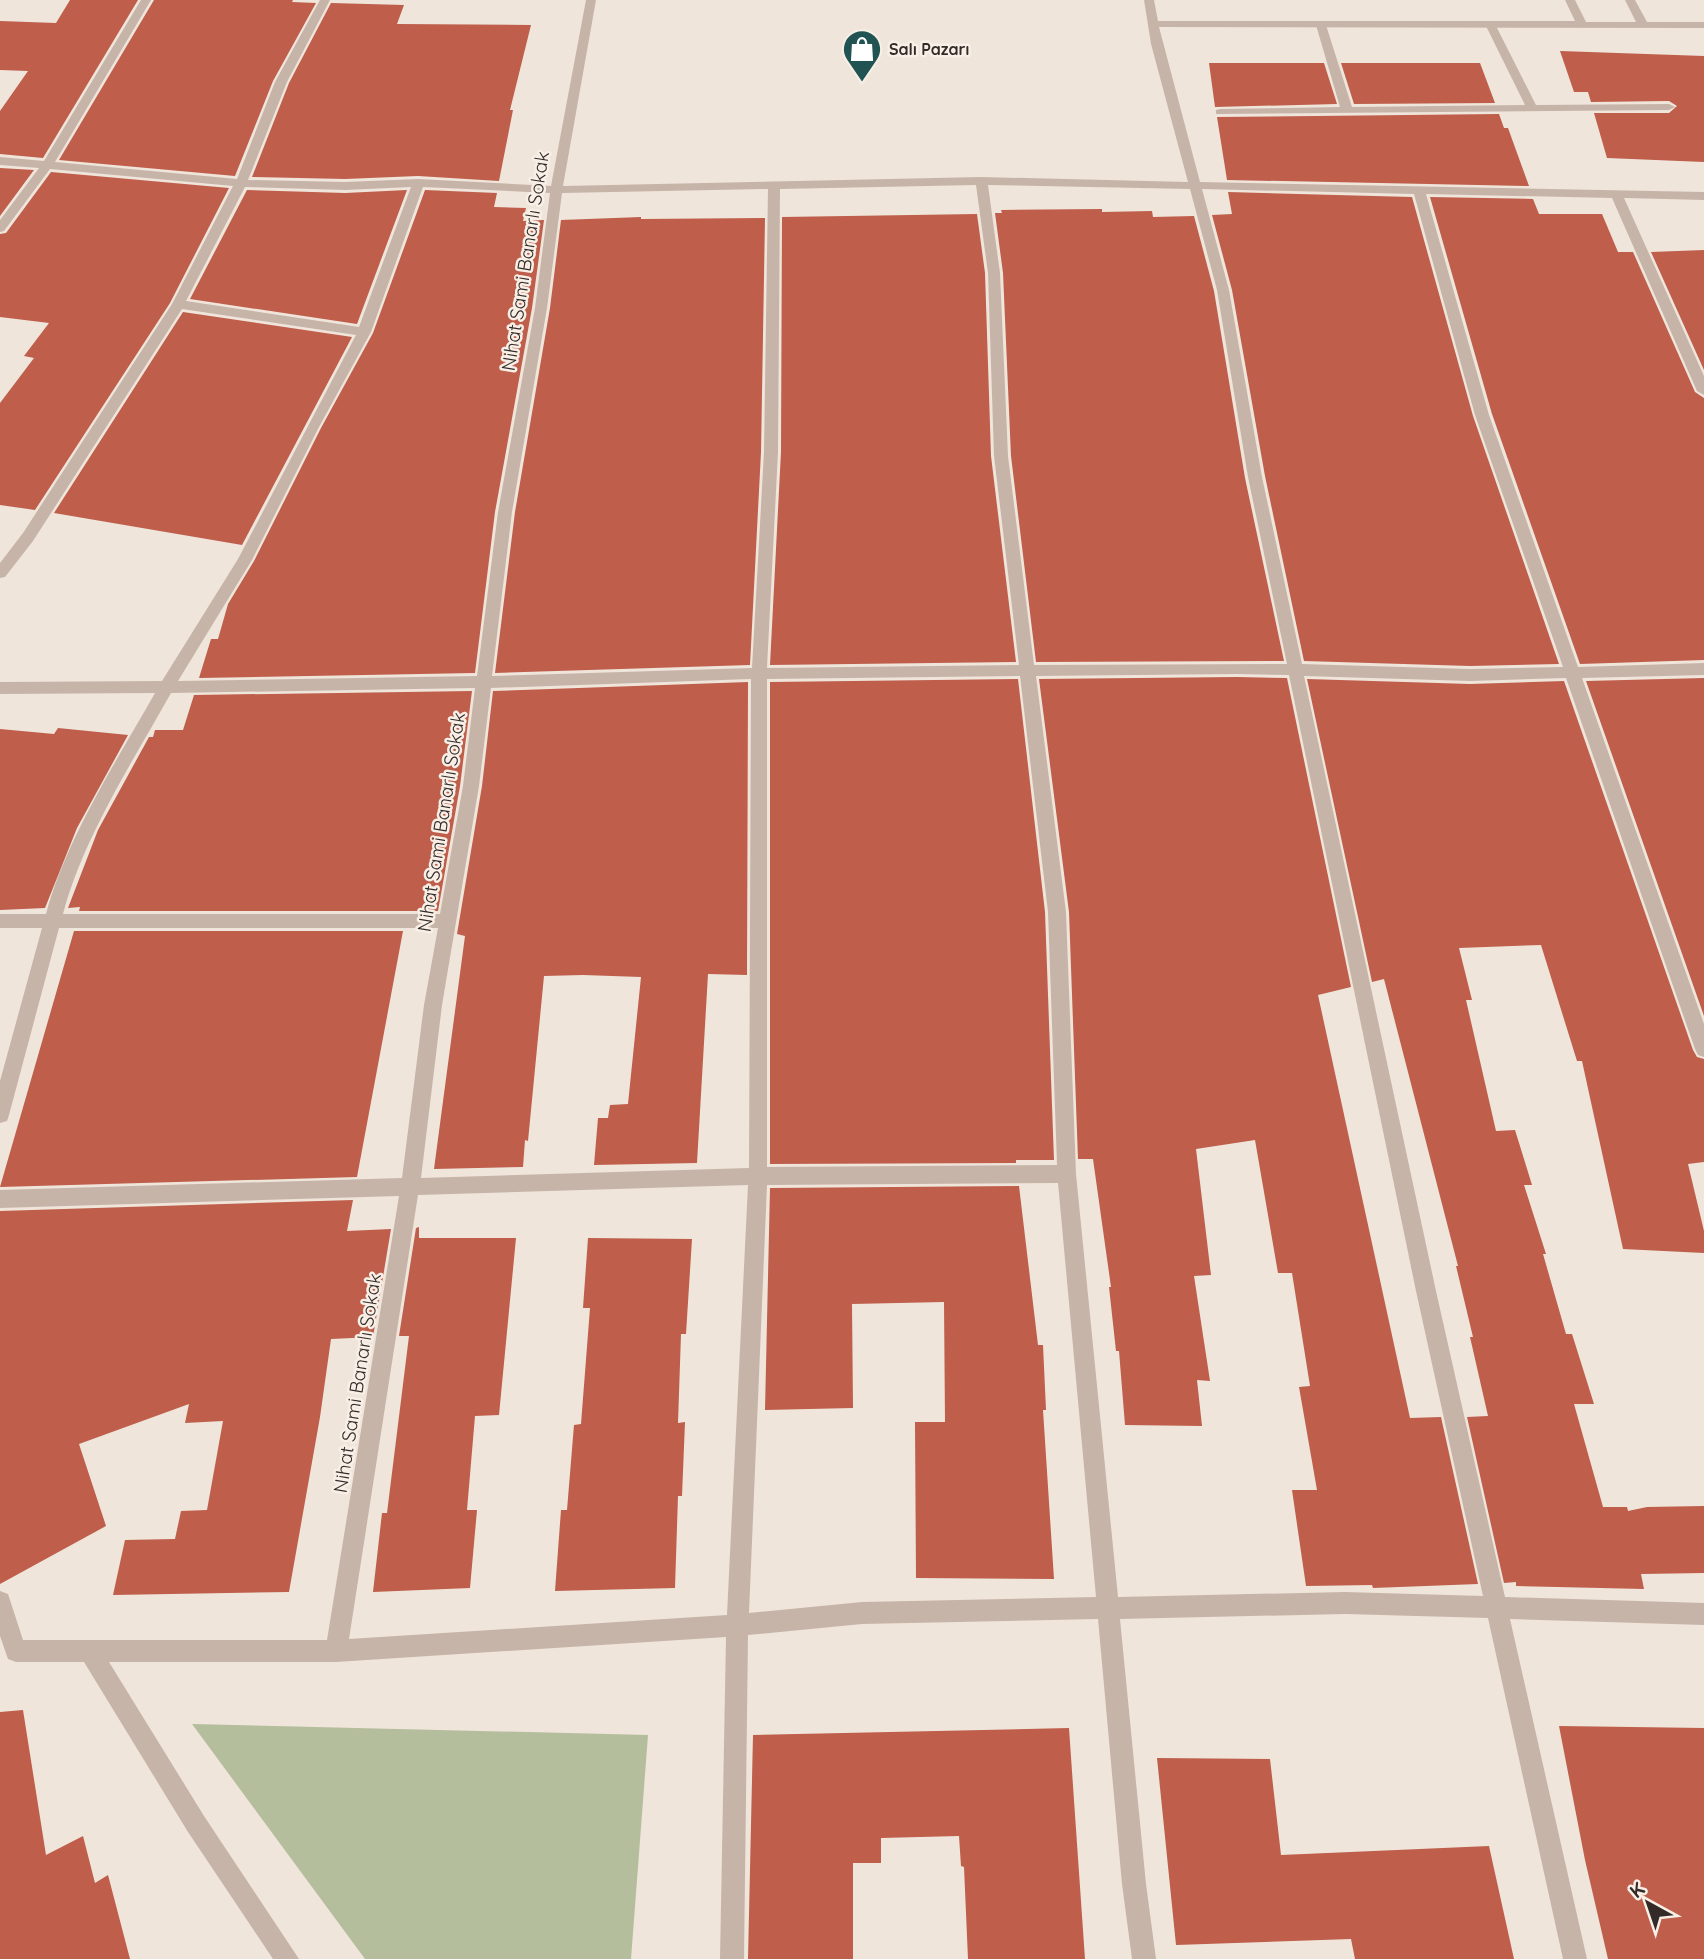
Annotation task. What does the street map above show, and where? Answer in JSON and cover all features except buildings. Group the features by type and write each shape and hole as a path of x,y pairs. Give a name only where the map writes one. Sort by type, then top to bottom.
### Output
{"street":[{"path":"0,228 48,164 146,0"},
{"path":"0,573 42,515 178,304 241,183 281,82 325,0"},
{"name":"Nihat Sami Banarlı Sokak","path":"336,1651 410,1188 433,1005 471,786 505,512 541,308 556,190 591,0"},
{"path":"1149,0 1223,290 1255,477 1496,1608 1575,1959"},
{"path":"1570,0 1583,26"},
{"path":"1630,0 1643,25"},
{"path":"1153,24 1704,24"},
{"path":"1321,25 1347,111"},
{"path":"1492,26 1532,108"},
{"path":"1220,112 1669,107"},
{"path":"0,161 241,183 345,186 418,183 556,190 981,181 1195,188 1704,196"},
{"path":"981,181 994,273 1002,456 1057,912 1067,1174 1134,1884 1144,1959"},
{"path":"0,1115 59,896 103,799 166,688 245,560 312,427 364,332 418,183"},
{"path":"732,1959 737,1625 758,1176 759,674 771,453 774,186"},
{"path":"1419,191 1482,415 1704,1049"},
{"path":"1616,194 1704,391"},
{"path":"178,304 364,332"},
{"path":"0,688 166,688 1028,670 1297,670 1470,675 1704,669"},
{"path":"0,921 448,921"},
{"path":"0,1199 758,1176 1067,1174"},
{"path":"0,1602 16,1651 90,1652 336,1651 737,1625 862,1613 1345,1604 1704,1614"},
{"path":"90,1652 196,1824 287,1959"}],"green space":[{"path":"192,1724 648,1735 631,1959 365,1959"}],"place":[{"name":"Salı Pazarı","path":"862,83"}]}
